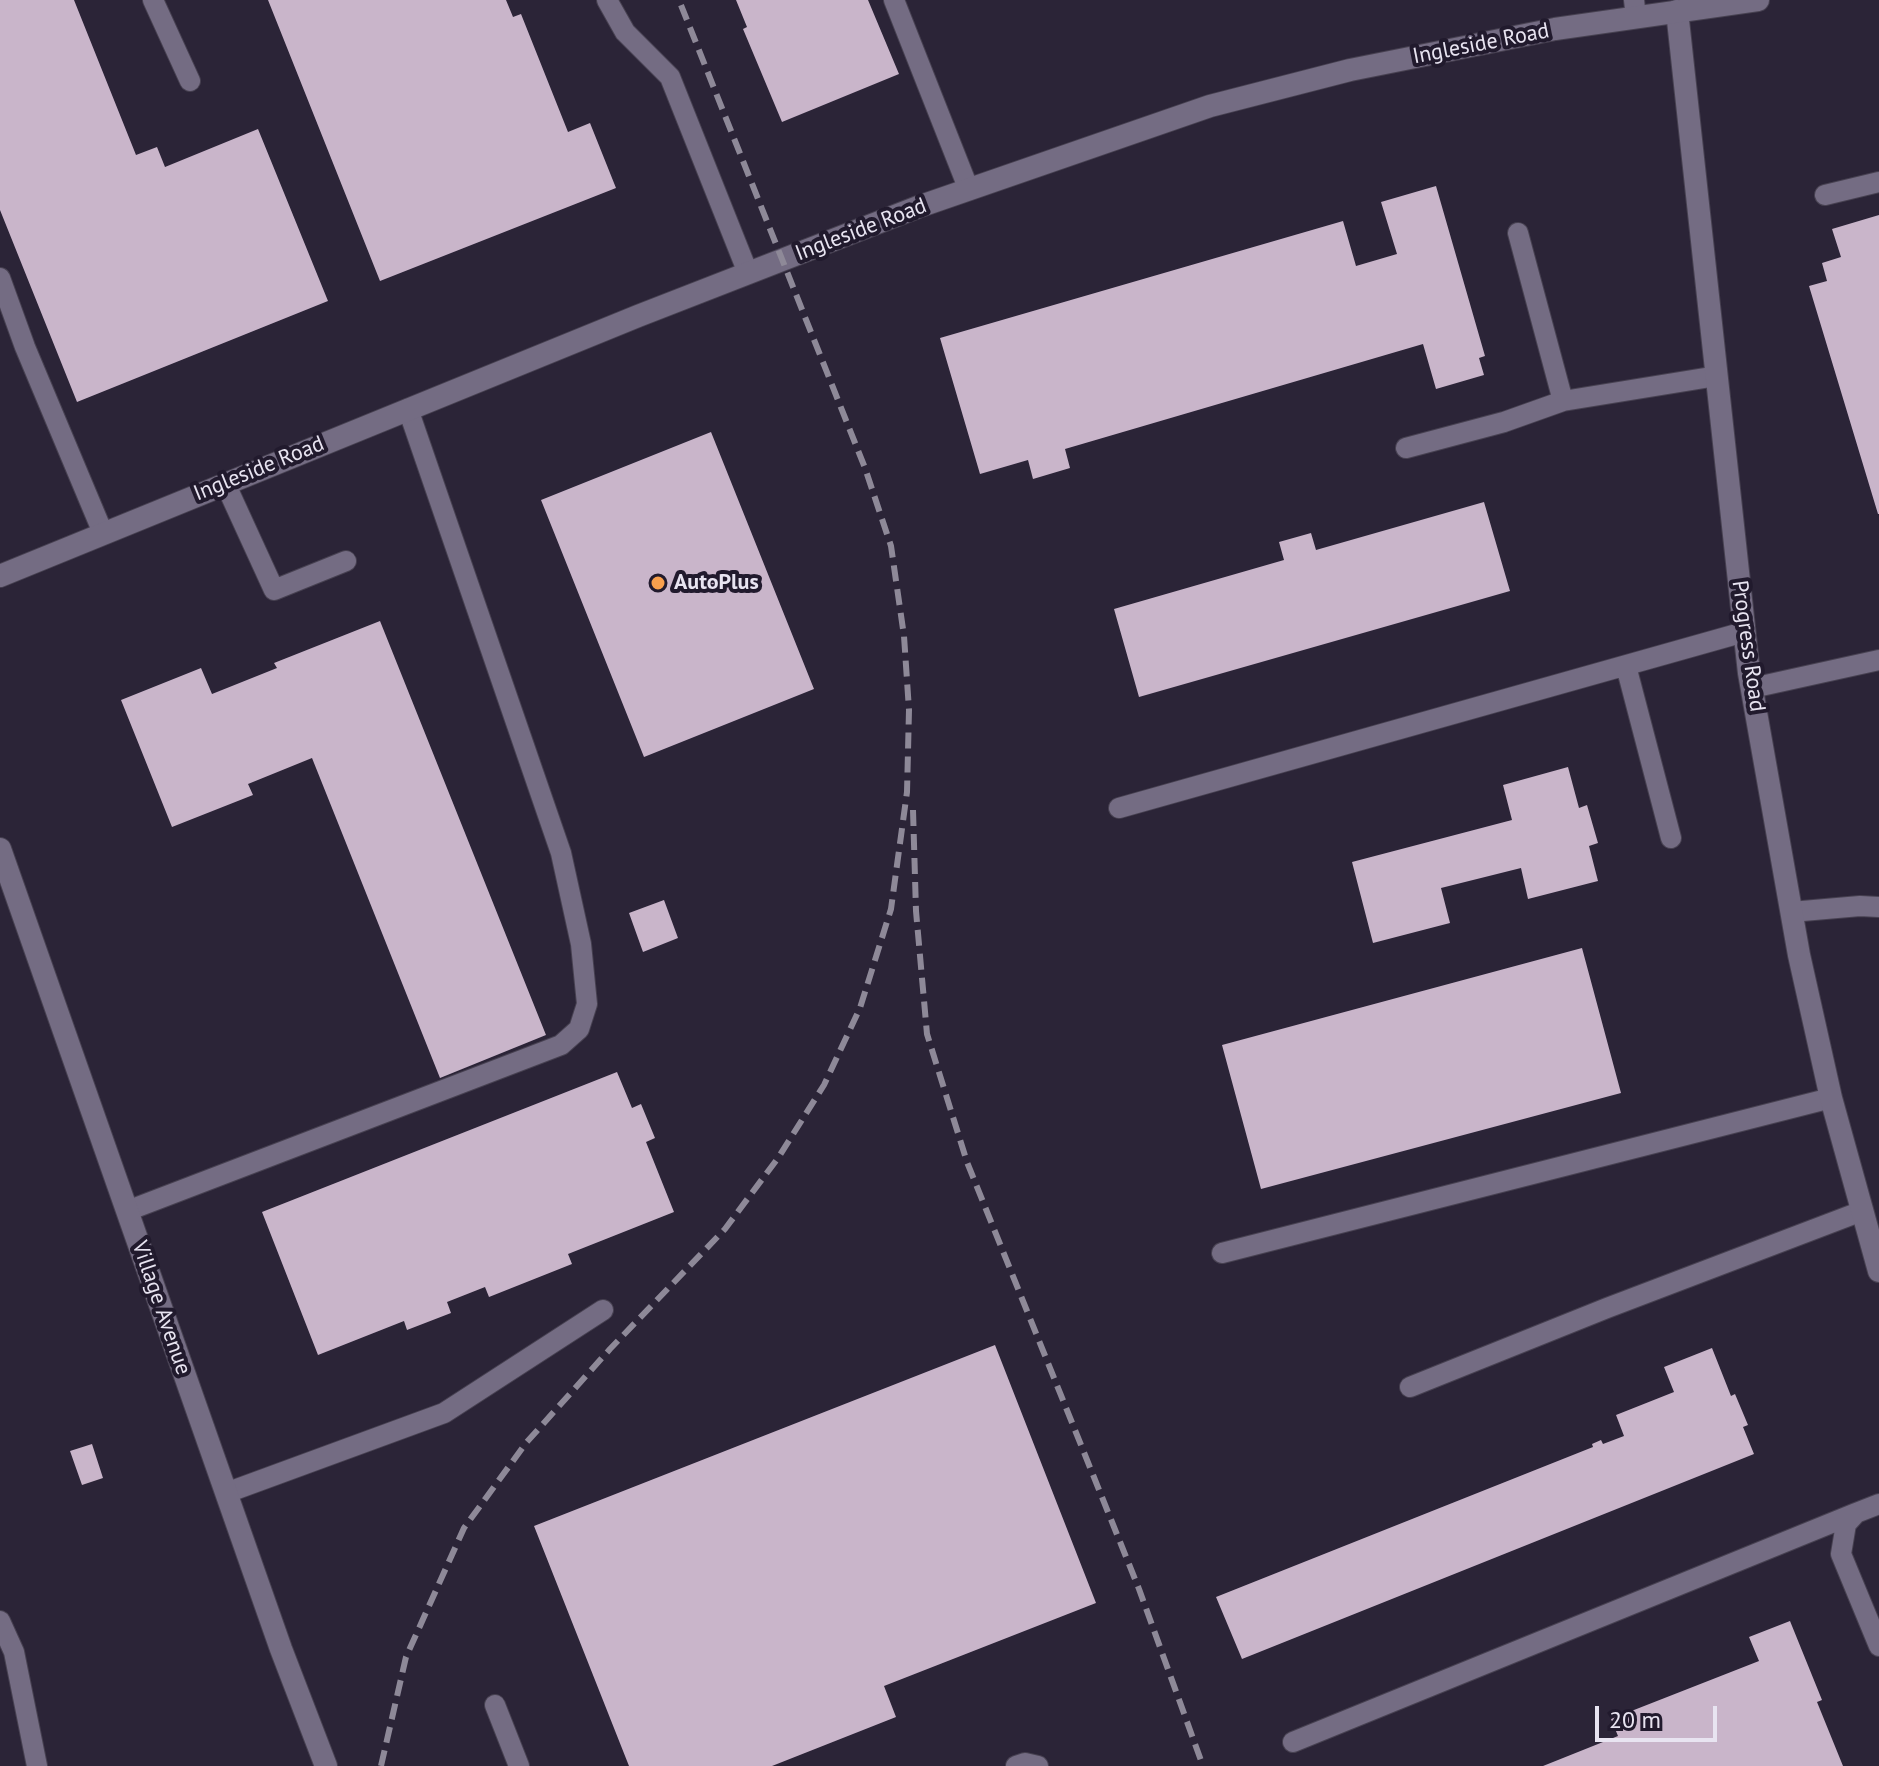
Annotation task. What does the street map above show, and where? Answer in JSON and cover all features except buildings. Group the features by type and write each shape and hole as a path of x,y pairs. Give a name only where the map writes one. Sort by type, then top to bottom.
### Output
{"street":[{"name":"Ingleside Road","path":"0,576 748,273 969,190 1210,106 1350,70 1555,29 1635,8 1677,11 1758,0"},
{"name":"Progress Road","path":"1677,11 1752,688 1791,912 1831,1098 1877,1260"},
{"name":"Village Avenue","path":"0,849 281,1649 326,1766"}],"lane":[{"path":"153,0 190,81"},
{"path":"607,0 625,32 670,77 748,273"},
{"path":"894,0 969,190"},
{"path":"1825,195 1879,182"},
{"path":"1518,233 1563,401"},
{"path":"0,278 25,347 103,533"},
{"path":"1406,448 1504,422 1563,401 1717,376"},
{"path":"127,1211 561,1045 579,1029 587,1004 582,959 561,853 408,409"},
{"path":"225,483 274,590 346,561"},
{"path":"1119,808 1744,632"},
{"path":"1752,688 1879,660"},
{"path":"1626,666 1671,838"},
{"path":"1791,912 1879,907"},
{"path":"1222,1253 1831,1098"},
{"path":"1410,1387 1862,1211"},
{"path":"226,1493 444,1413 603,1310"},
{"path":"1293,1742 1879,1504"},
{"path":"1856,1513 1846,1524 1841,1554 1879,1646"},
{"path":"0,1621 14,1652 37,1766"},
{"path":"495,1705 519,1766"},
{"path":"1016,1766 1025,1763 1038,1766"}],"railway":[{"path":"381,1766 406,1657 464,1528 526,1443 610,1349 725,1229 778,1158 824,1085 860,1008 891,909 907,792 909,710 904,636 891,546 865,468 679,0"},
{"path":"913,810 916,911 927,1034 967,1162 1139,1589 1203,1766"}],"place":[{"name":"AutoPlus","path":"658,583"}]}
